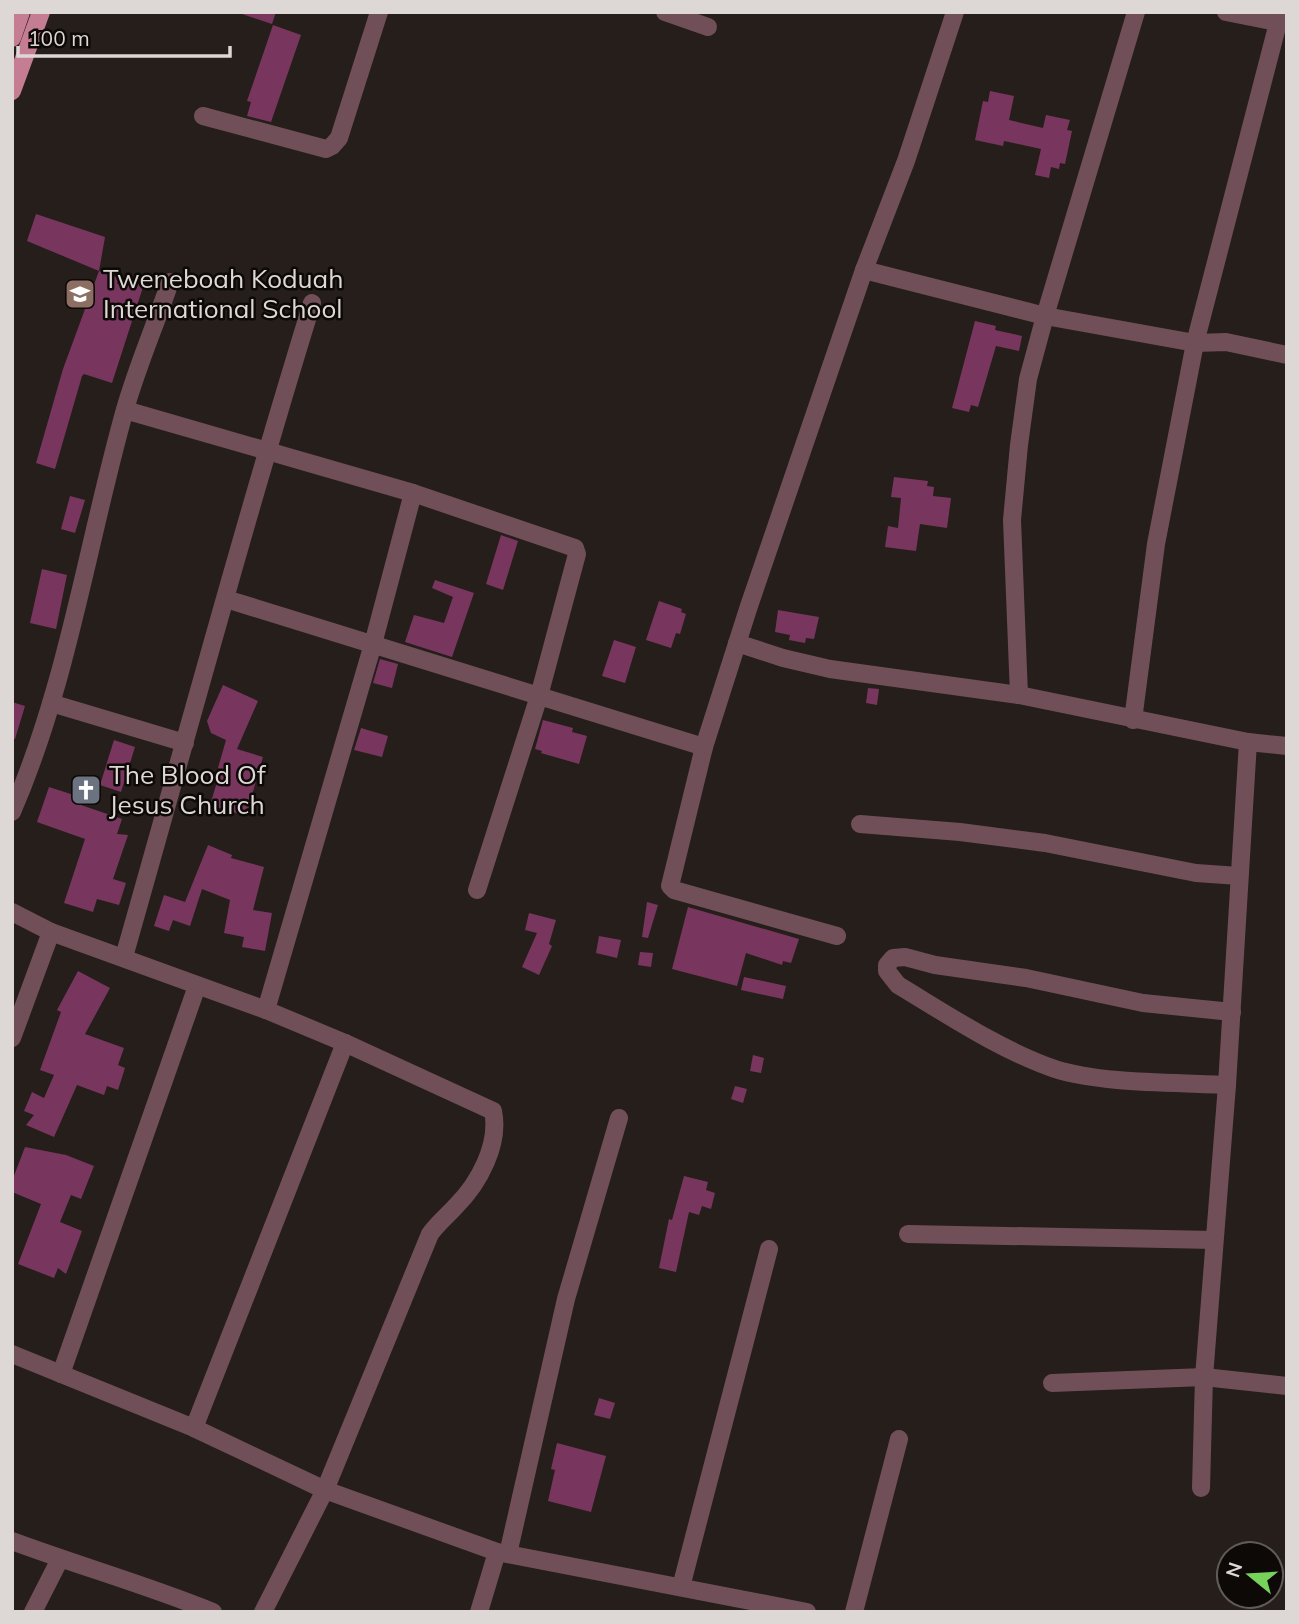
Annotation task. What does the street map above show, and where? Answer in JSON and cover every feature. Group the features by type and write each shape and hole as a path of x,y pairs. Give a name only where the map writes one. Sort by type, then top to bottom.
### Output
{"main road":[{"path":"12,38 21,12"},
{"path":"12,91 41,12"}],"street":[{"path":"202,116 326,149 332,146 338,138 379,12"},
{"path":"665,12 709,27"},
{"path":"837,936 672,888 671,883 704,747 737,643 864,270 906,161 955,12"},
{"path":"1019,695 1012,520 1028,379 1136,12"},
{"path":"1133,720 1156,544 1195,342 1283,20 1226,12"},
{"path":"864,270 1045,316 1195,342 1226,342 1287,355"},
{"path":"12,812 29,773 51,703 125,410 170,282"},
{"path":"124,957 266,452 312,303"},
{"path":"125,410 413,493 575,548 577,554 539,696 477,890"},
{"path":"266,1010 373,644 413,493"},
{"path":"226,599 704,747"},
{"path":"737,643 830,669 1019,695 1248,742 1287,746"},
{"path":"51,703 185,743"},
{"path":"1201,1488 1204,1377 1227,1085 1248,742"},
{"path":"860,824 960,832 1045,843 1185,871 1239,876"},
{"path":"12,912 51,932 266,1010 493,1111 495,1130 476,1183 455,1207 439,1220 430,1234 325,1490 263,1612"},
{"path":"12,1038 51,932"},
{"path":"1227,1085 1107,1078 1057,1069 1011,1050 898,985 887,971 887,965 893,958 905,957 935,965 1026,978 1143,1003 1231,1012"},
{"path":"61,1374 197,986"},
{"path":"194,1428 345,1043"},
{"path":"479,1612 503,1553 566,1299 619,1118"},
{"path":"908,1234 1214,1240"},
{"path":"681,1587 769,1249"},
{"path":"12,1354 194,1428 325,1490 503,1553 807,1612"},
{"path":"1052,1383 1204,1377 1287,1386"},
{"path":"854,1612 899,1439"},
{"path":"12,1541 159,1590 213,1612"},
{"path":"33,1612 60,1559"}],"building":[{"path":"242,12 276,12 272,24"},
{"path":"273,25 301,35 271,122 247,116 251,102 247,101"},
{"path":"990,91 1014,96 1009,120 1043,128 1046,115 1070,120 1067,130 1072,131 1065,164 1060,163 1059,169 1051,167 1049,178 1035,175 1041,149 1004,141 1003,146 975,140 983,101 988,102"},
{"path":"36,214 105,237 99,271 27,241"},
{"path":"99,271 119,278 117,284 144,284 112,383 84,374 82,376 55,469 36,463 63,369"},
{"path":"975,321 996,326 995,330 1022,336 1019,351 996,346 978,407 971,405 969,412 952,408"},
{"path":"894,477 928,481 927,486 934,487 933,496 951,498 947,528 920,524 916,551 885,547 888,526 898,528 901,498 891,497"},
{"path":"70,496 85,500 75,533 61,529"},
{"path":"501,535 518,541 503,590 486,584"},
{"path":"42,569 67,575 56,629 30,623"},
{"path":"435,580 474,593 452,657 405,642 414,615 444,623 453,597 432,588"},
{"path":"659,601 682,609 681,612 686,614 680,634 676,633 671,648 646,640"},
{"path":"778,610 819,617 814,639 806,638 805,643 789,640 790,635 775,632"},
{"path":"614,640 636,647 625,683 602,676"},
{"path":"380,659 398,664 392,688 373,683"},
{"path":"223,685 258,701 237,749 263,757 246,816 210,805 226,740 211,733 207,721"},
{"path":"868,688 879,689 877,705 866,703"},
{"path":"12,702 25,706 15,739 12,739"},
{"path":"543,720 573,728 572,732 587,736 579,764 535,749"},
{"path":"361,728 388,736 382,757 354,750"},
{"path":"114,740 135,747 121,792 100,785"},
{"path":"49,787 80,797 78,804 122,819 117,834 128,835 113,879 126,883 119,905 97,899 93,912 64,903 85,839 37,822"},
{"path":"208,845 232,855 231,858 264,867 253,910 272,913 265,951 242,947 244,937 224,933 230,900 202,889 190,926 173,920 169,931 154,926 164,895 185,902"},
{"path":"647,902 658,905 648,938 642,937"},
{"path":"688,907 799,939 791,963 783,961 782,965 746,953 737,986 672,969"},
{"path":"529,913 556,920 549,944 552,946 539,975 522,967 537,933 525,930"},
{"path":"599,936 621,940 617,958 596,953"},
{"path":"640,952 653,953 651,967 638,965"},
{"path":"78,971 110,988 85,1034 124,1048 118,1065 125,1068 118,1090 107,1086 104,1095 77,1085 54,1137 26,1125 34,1115 24,1111 32,1092 44,1098 54,1075 40,1070 61,1012 57,1010"},
{"path":"744,977 786,986 783,999 741,990"},
{"path":"753,1055 764,1058 761,1073 750,1071"},
{"path":"735,1086 747,1089 743,1103 731,1099"},
{"path":"25,1147 66,1155 94,1166 81,1199 71,1195 60,1222 82,1231 66,1274 58,1268 54,1278 18,1264 41,1204 12,1192 12,1181"},
{"path":"684,1176 708,1182 706,1190 715,1193 711,1209 702,1206 699,1215 689,1212 676,1272 659,1268 669,1219 672,1220"},
{"path":"599,1398 615,1403 610,1419 594,1415"},
{"path":"557,1443 606,1456 591,1512 548,1501 555,1470 551,1469"}],"place":[{"name":"Tweneboah Koduah International School","path":"80,294"},
{"name":"The Blood Of Jesus Church","path":"86,790"}]}
